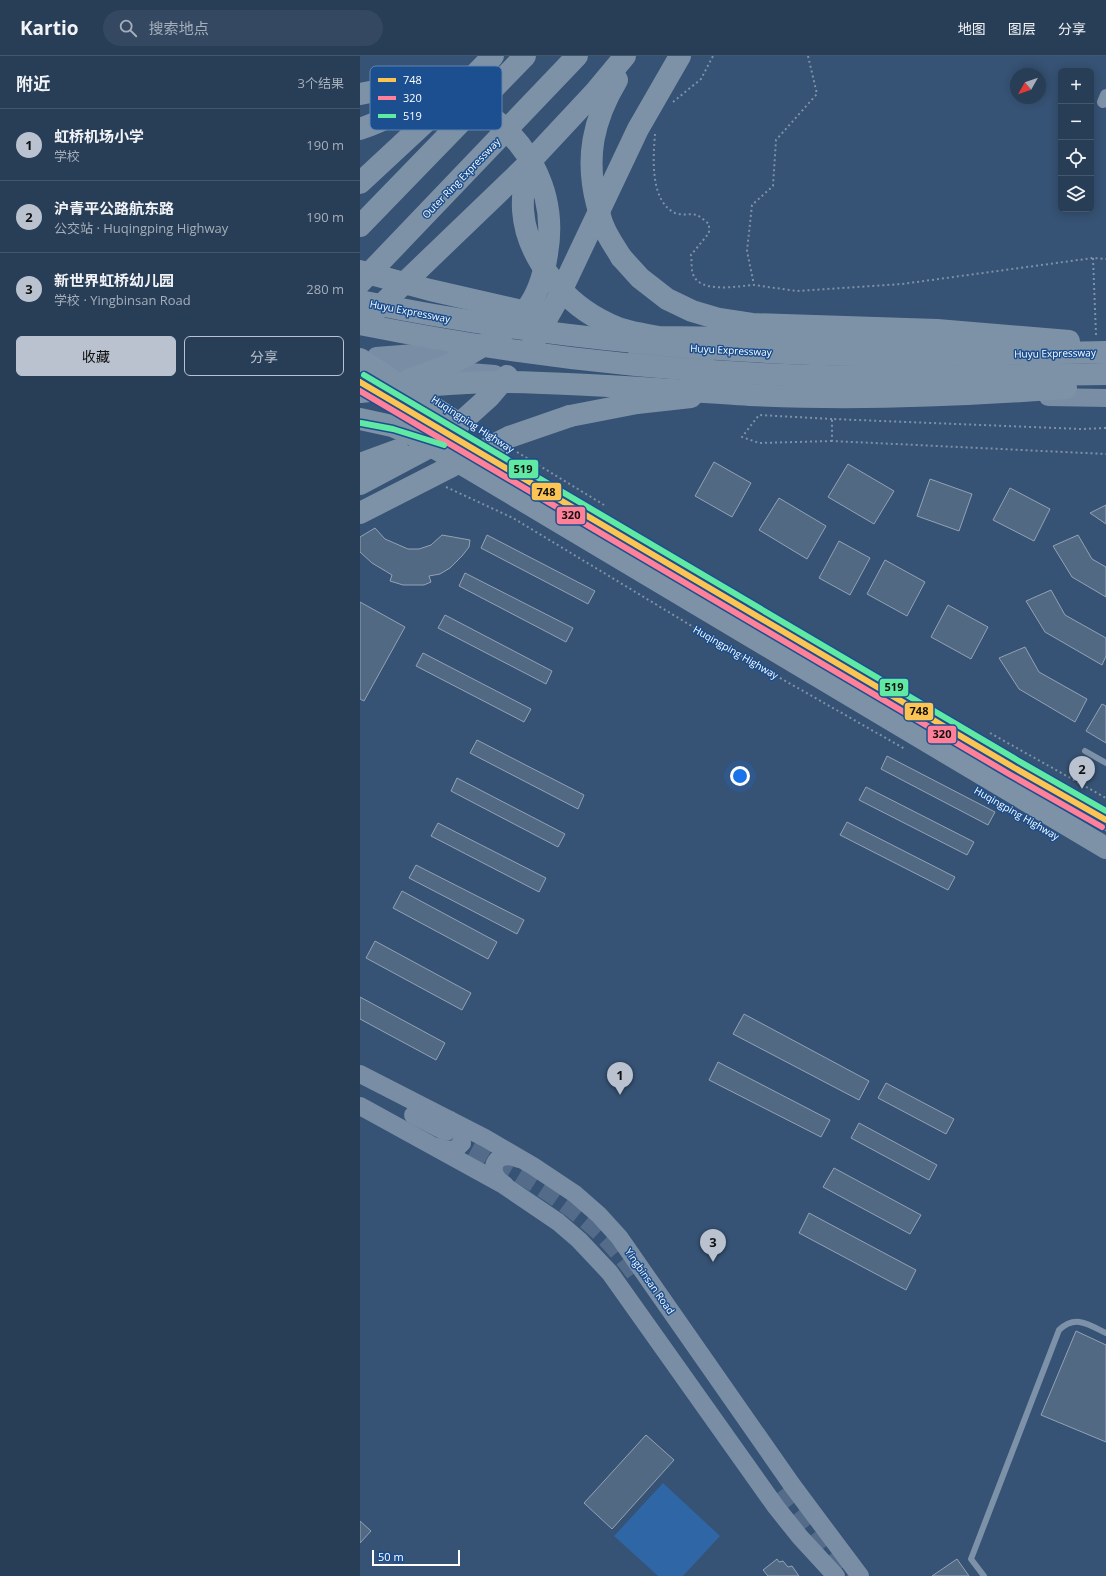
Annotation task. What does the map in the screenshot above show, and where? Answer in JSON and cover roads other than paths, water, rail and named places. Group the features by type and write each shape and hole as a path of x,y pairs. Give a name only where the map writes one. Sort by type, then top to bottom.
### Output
{"highway":[{"path":"472,66 485,56"},
{"path":"483,66 493,56"},
{"path":"502,80 525,56"},
{"name":"Outer Ring Expressway","path":"360,283 577,56"},
{"path":"360,325 525,167 595,92 625,56"},
{"path":"632,56 606,99 595,129 591,160 593,189 603,225 621,257 640,278 668,298 692,312 719,319 752,324 937,330 987,333 1103,345"},
{"path":"360,484 439,442 489,397 528,352 556,302 638,129 680,56"},
{"path":"360,94 370,93"},
{"path":"360,392 427,374 465,357 519,317 524,312 537,291 545,267 549,245 550,222 545,196 540,178 525,149 502,125"},
{"path":"360,129 370,126"},
{"path":"360,182 416,130"},
{"path":"360,226 453,130"},
{"path":"525,167 523,210 527,232 538,261 558,286 581,307 608,324 633,333 659,336 818,339 949,344 989,360"},
{"path":"360,266 430,290"},
{"path":"360,272 430,290 684,347"},
{"name":"Huyu Expressway","path":"360,301 507,328 684,347 788,353 889,355 1103,345"},
{"path":"360,325 504,350 681,369 786,375 873,376 1106,374"},
{"path":"361,365 503,452 523,478"},
{"name":"Huqingping Highway","path":"361,365 408,410 1006,763 1106,820"},
{"path":"360,392 429,385 504,382 653,388 751,395"},
{"path":"360,513 509,437 570,416 637,403 696,396 938,396 1106,385"},
{"path":"360,464 385,456 433,434 489,397"},
{"name":"Huqingping Highway","path":"360,398 368,403 408,410"},
{"name":"Huqingping Highway","path":"360,419 392,426 446,454 1106,848"},
{"name":"Huqingping Highway","path":"360,431 374,432 446,454"}],"main road":[{"path":"361,365 503,346 728,360 989,360 1106,362"},
{"path":"361,365 669,387 1106,398"},
{"name":"Yingbinsan Road","path":"360,1074 447,1126 533,1166 575,1194 599,1215 619,1236 792,1485 860,1576"},
{"path":"360,1086 460,1132 462,1143 455,1150 445,1150 424,1141"},
{"path":"360,1106 565,1219 589,1237 617,1267 648,1307 780,1491"},
{"path":"533,1166 514,1157 505,1156 498,1158 494,1166 494,1174 502,1184 558,1222 579,1240 605,1268 776,1507 800,1537 836,1576"}],"lane":[{"path":"1086,750 1106,762"},
{"path":"984,1576 971,1559 1059,1330 1066,1324 1079,1321 1106,1333"}],"tunnel":[{"path":"449,1134 525,1178 562,1202 597,1230 624,1259 638,1278"},
{"path":"780,1491 848,1576"}],"place":[{"name":"沪青平公路航东路","path":"1082,789"},
{"name":"虹桥机场小学","path":"620,1095"},
{"name":"新世界虹桥幼儿园","path":"713,1262"}]}
